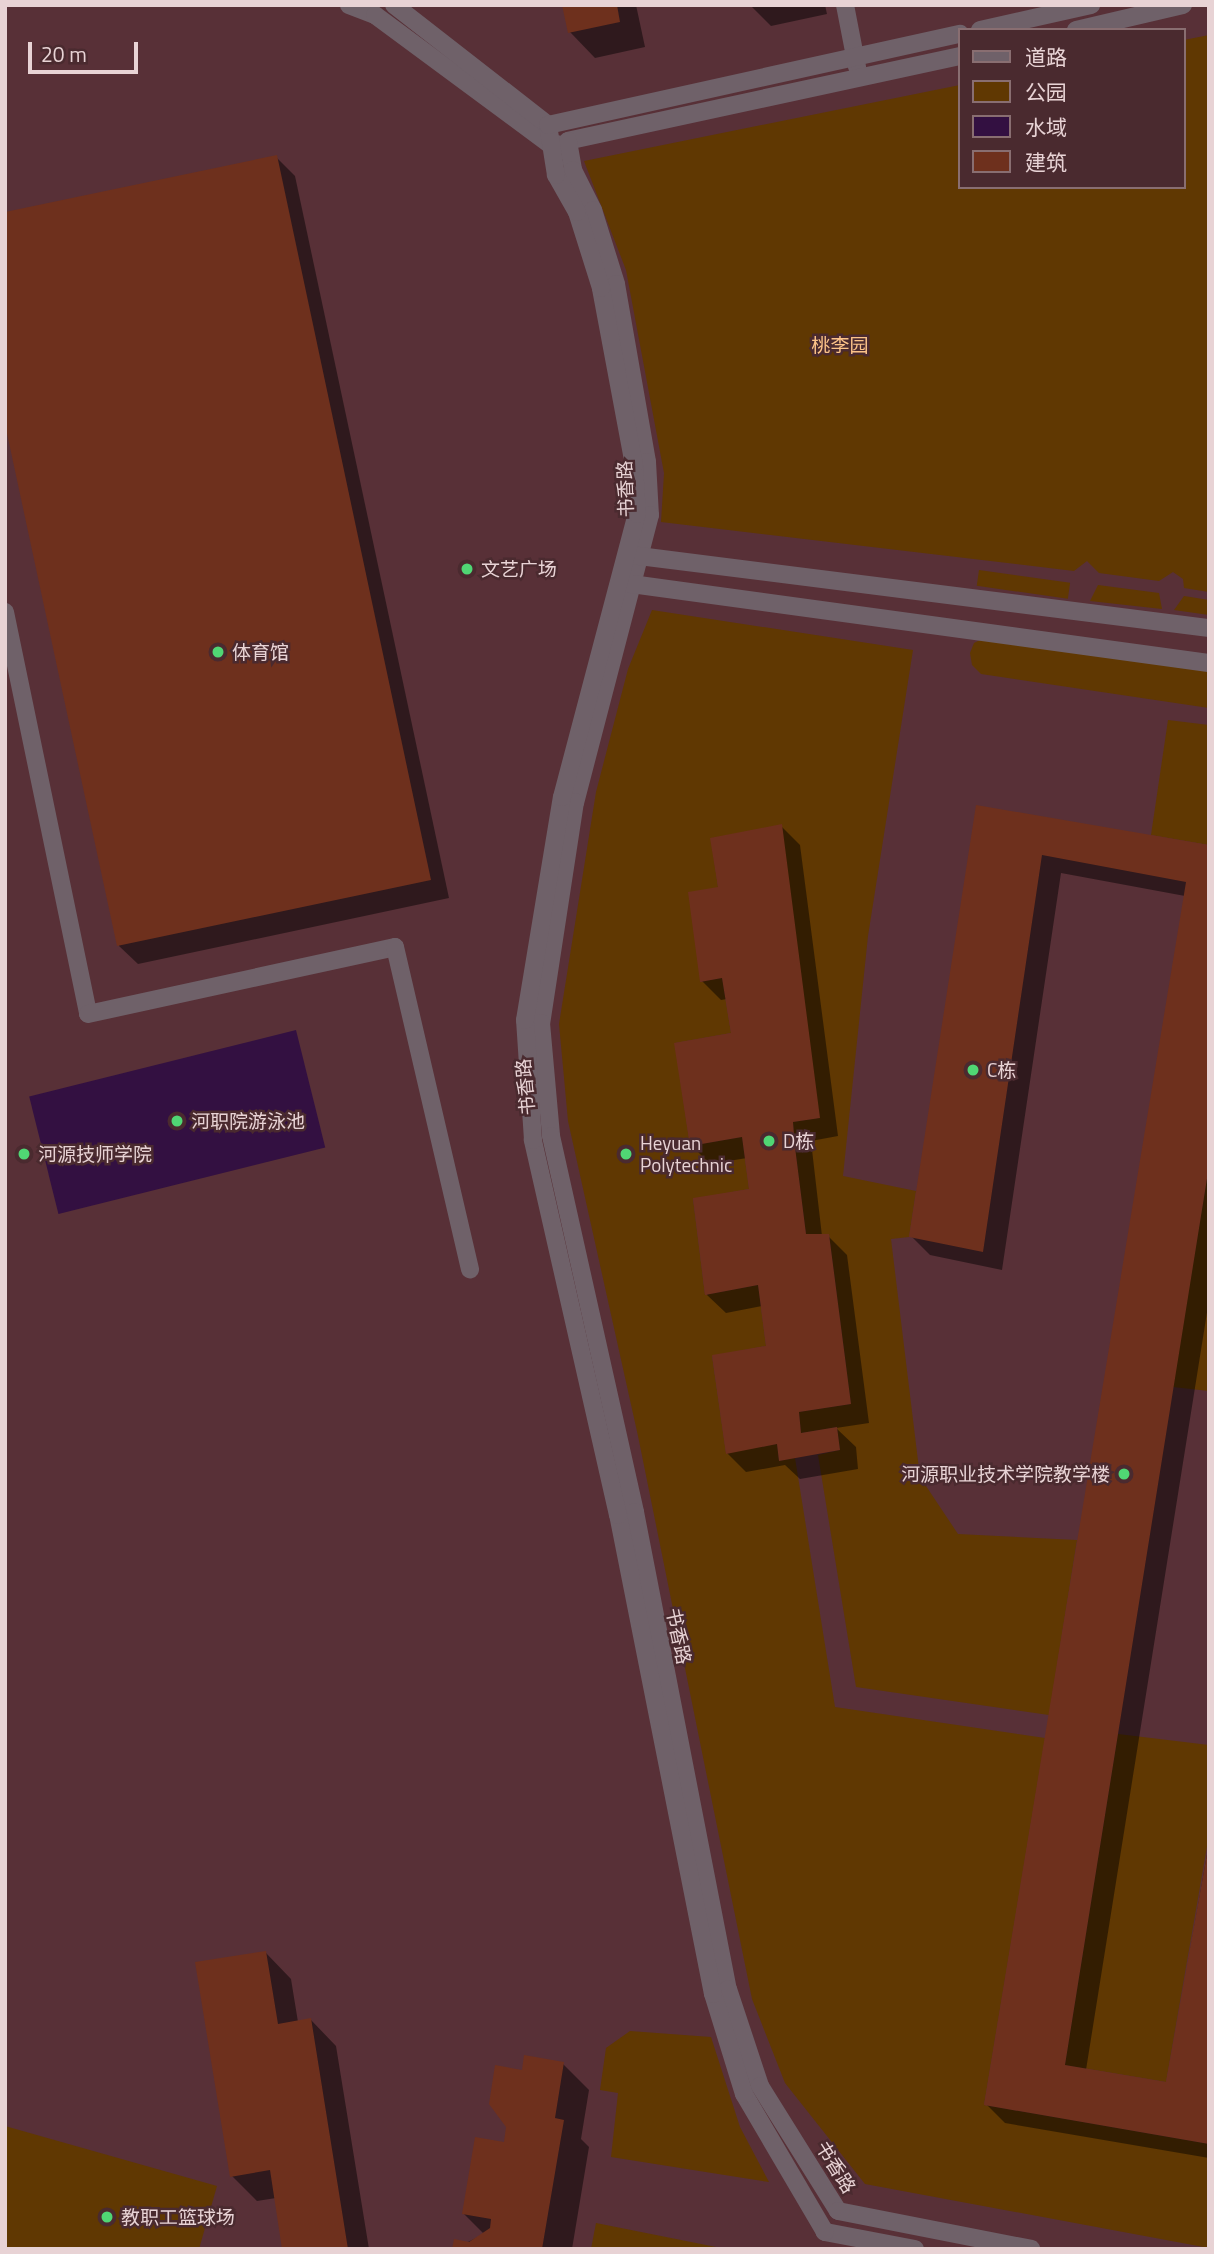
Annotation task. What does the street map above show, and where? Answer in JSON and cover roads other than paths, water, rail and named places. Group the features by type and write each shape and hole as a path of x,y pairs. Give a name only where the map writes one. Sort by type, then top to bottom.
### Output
{"street":[{"path":"349,5 375,15 560,143 958,56"},
{"path":"394,5 557,123 958,34"},
{"path":"845,5 866,78"},
{"path":"857,5 861,56"},
{"path":"989,28 1091,5"},
{"path":"1085,28 1183,5"},
{"name":"书香路","path":"557,123 560,143 593,210 616,284 648,462 650,515 634,556 575,802 541,1023 551,1136 635,1512 728,1989 760,2086 838,2211 976,2244 1031,2249"},
{"path":"634,556 1209,628"},
{"path":"627,584 1209,663"},
{"name":"书香路","path":"627,584 562,797 524,1020 533,1140 618,1515 713,1994 744,2094 825,2232 915,2249"},
{"path":"5,612 88,1014 395,947 470,1269"}],"water":[{"name":"河职院游泳池","path":"296,1030 325,1147 58,1214 29,1097"}],"place":[{"name":"文艺广场","path":"467,569"},
{"name":"体育馆","path":"218,652"},
{"name":"C栋","path":"973,1070"},
{"name":"河职院游泳池","path":"177,1121"},
{"name":"D栋","path":"769,1141"},
{"name":"河源技师学院","path":"24,1154"},
{"name":"Heyuan Polytechnic","path":"626,1154"},
{"name":"河源职业技术学院教学楼","path":"1124,1474"},
{"name":"教职工篮球场","path":"107,2217"}],"park label":[{"name":"桃李园","path":"840,345"}]}
